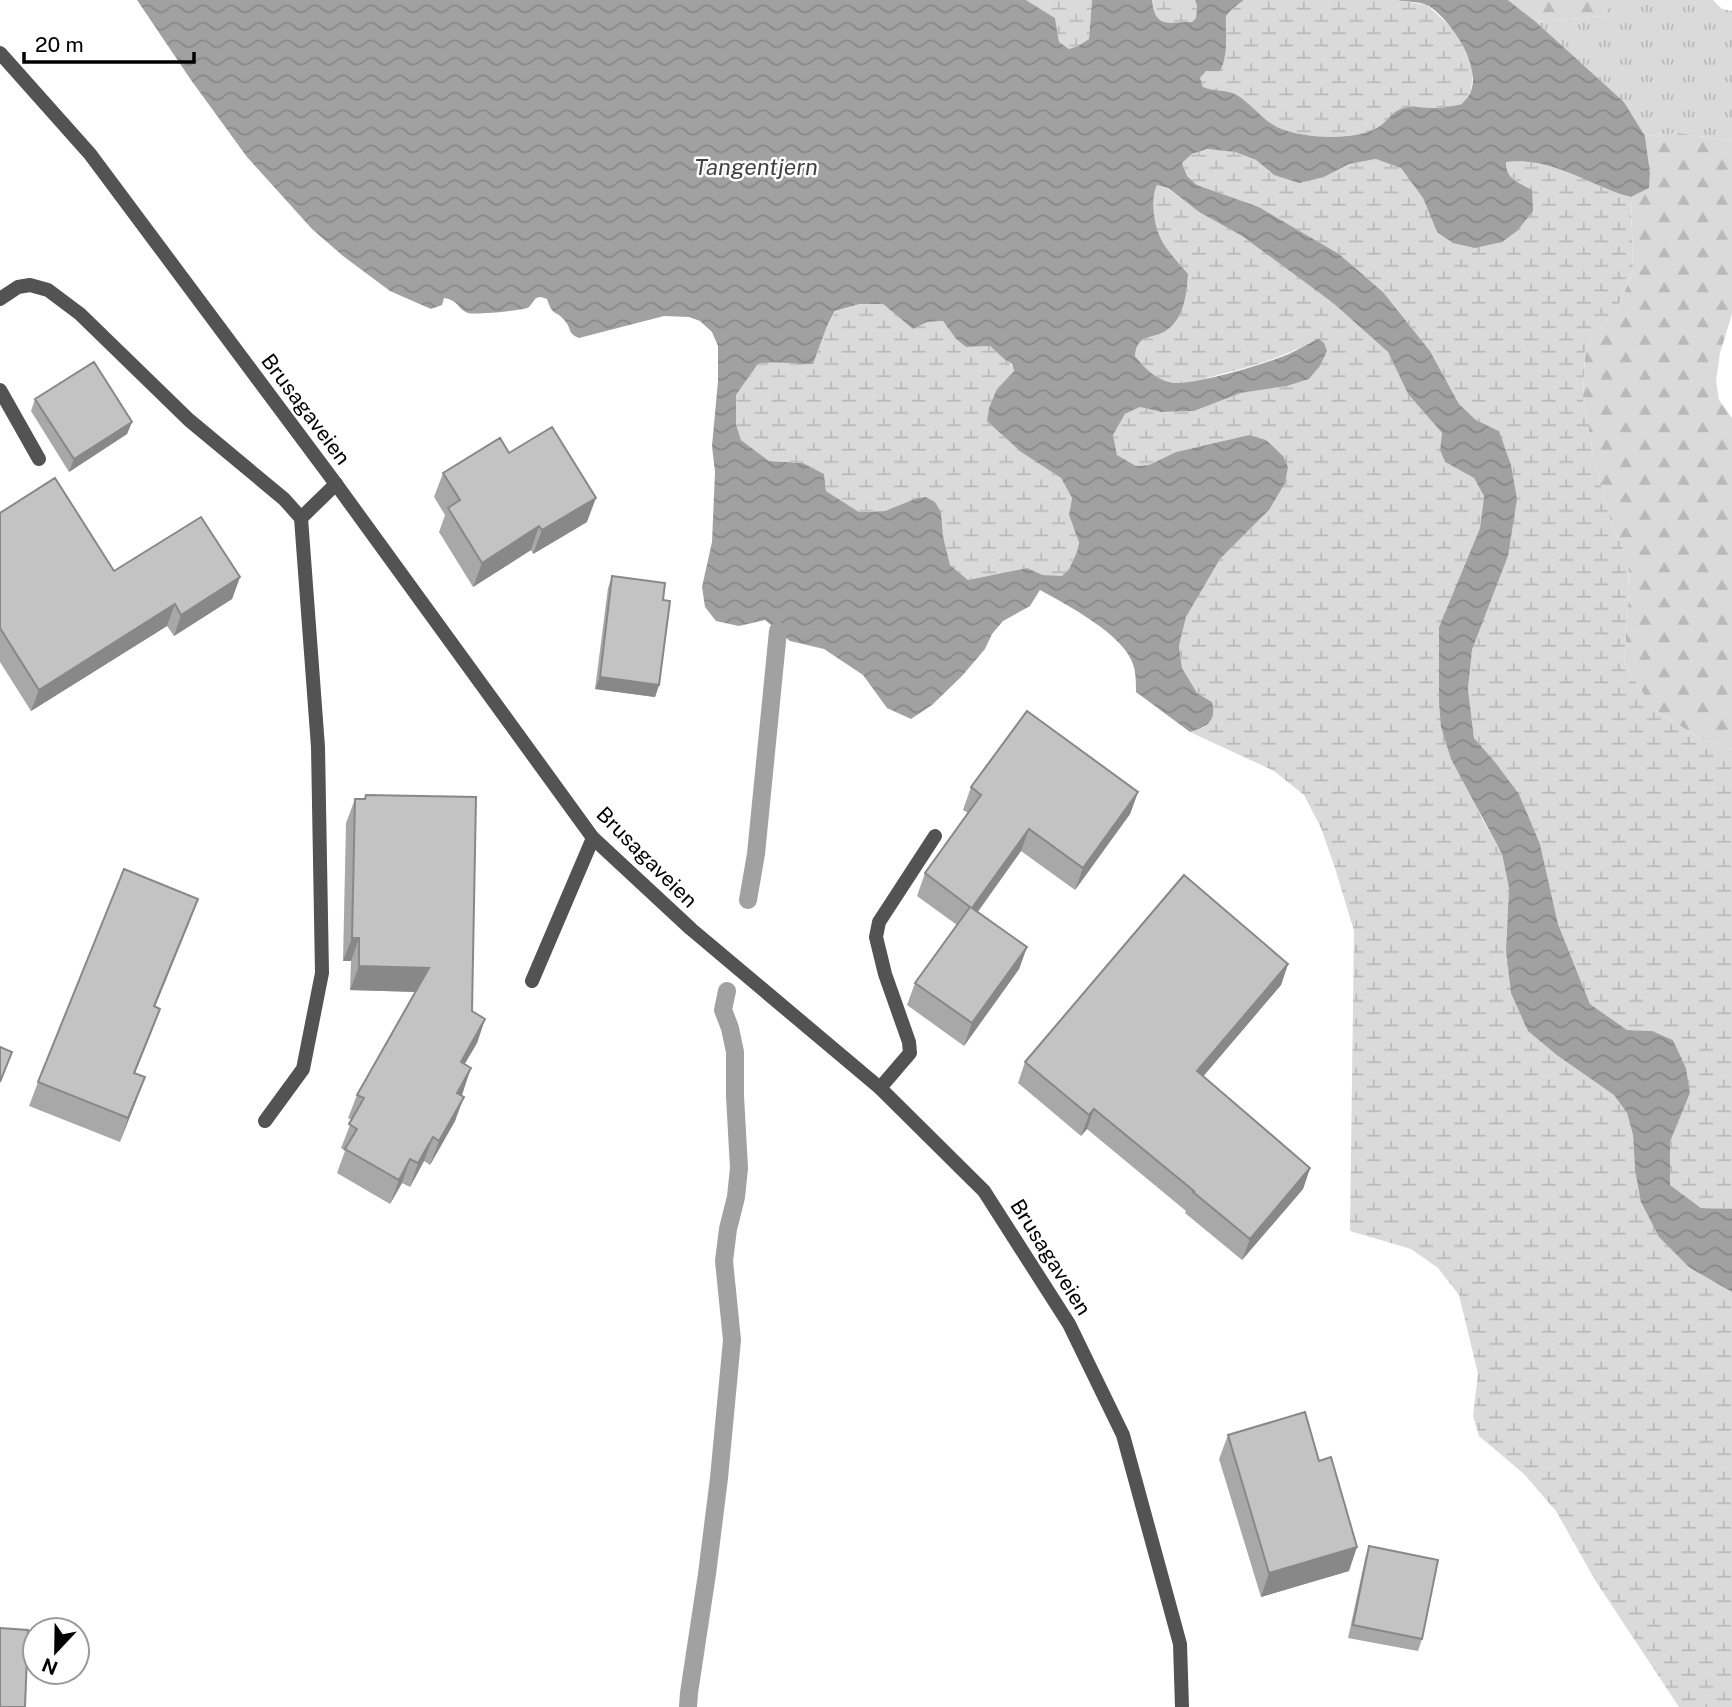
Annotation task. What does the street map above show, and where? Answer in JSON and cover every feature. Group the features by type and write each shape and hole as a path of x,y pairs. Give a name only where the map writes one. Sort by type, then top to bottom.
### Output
{"street":[{"name":"Brusagaveien","path":"0,53 90,154 336,484 593,838 691,929 880,1087 984,1191 1069,1324 1123,1436 1180,1644 1182,1707"},
{"path":"0,299 18,287 30,285 48,290 80,314 189,420 284,499 301,519 318,747 322,973 303,1069 265,1121"},
{"path":"0,390 39,459"},
{"path":"301,519 336,484"},
{"path":"880,1087 909,1053 909,1042 886,974 876,937 877,930 879,922 936,836"},
{"path":"531,981 593,838"}],"green space":[{"path":"1026,0 1092,0 1089,39 1069,49 1059,43 1055,18"},
{"path":"1152,0 1195,0 1196,18 1192,22 1164,22 1156,16"},
{"path":"1244,0 1397,0 1427,5 1454,30 1466,53 1473,70 1471,91 1462,104 1438,108 1403,108 1378,128 1355,135 1314,136 1277,127 1240,97 1231,92 1204,88 1199,79 1206,71 1220,71 1226,16"},
{"path":"1508,0 1615,0 1603,16 1536,22"},
{"path":"1615,0 1713,0 1722,9 1732,11 1732,141 1679,133 1645,136 1624,102 1536,22 1603,16"},
{"path":"1679,133 1732,141 1732,314 1720,353 1716,381 1719,400 1732,418 1732,750 1696,736 1653,709 1624,663 1629,593 1628,558 1612,526 1594,458 1583,398 1585,350 1621,301 1633,270 1631,197 1649,188 1650,173 1645,136"},
{"path":"1207,149 1235,152 1256,160 1274,175 1324,177 1349,164 1376,159 1401,167 1423,198 1437,232 1531,190 1510,176 1506,162 1539,163 1631,197 1633,270 1621,301 1585,350 1583,398 1594,458 1612,526 1628,558 1629,593 1624,663 1653,709 1696,736 1732,750 1732,1209 1701,1208 1670,1185 1670,1142 1690,1093 1686,1068 1673,1040 1652,1031 1627,1030 1590,1004 1558,924 1540,844 1519,794 1474,738 1468,689 1472,650 1508,556 1499,431 1476,420 1459,404 1430,351 1383,292 1339,254 1259,207 1197,185 1187,176 1182,163 1192,154"},
{"path":"1157,185 1167,188 1199,212 1242,236 1333,303 1388,352 1408,394 1442,433 1440,450 1445,462 1474,478 1484,495 1480,528 1439,627 1439,702 1480,815 1502,854 1509,888 1506,950 1558,1056 1614,1095 1627,1113 1633,1135 1635,1170 1690,1268 1732,1292 1732,1707 1679,1707 1595,1580 1556,1511 1524,1474 1479,1436 1473,1416 1478,1374 1459,1295 1438,1268 1411,1249 1350,1231 1354,931 1321,828 1304,795 1274,771 1190,732 1204,727 1212,702 1197,693 1182,668 1179,646 1186,617 1220,559 1269,510 1249,435 1176,452 1150,465 1136,466 1117,455 1113,435 1125,414 1140,407 1161,412 1194,411 1241,393 1287,386 1309,379 1320,366 1327,351 1311,342 1266,362 1186,383 1163,380 1152,374 1135,356 1137,349 1143,340 1162,333 1173,325 1184,305 1188,281 1188,274 1158,233 1153,212"},
{"path":"861,304 883,304 913,329 927,322 943,321 956,339 966,347 990,346 1010,363 1014,371 997,389 987,421 1021,452 1061,478 1072,498 1069,515 1079,541 1069,569 1062,577 1043,575 1027,568 968,580 950,565 941,512 935,502 925,497 917,498 885,511 859,512 826,491 824,474 803,463 769,461 741,440 736,424 736,395 758,364 813,364 827,326 836,311"}],"water":[{"name":"Tangentjern","path":"137,0 1026,0 1055,18 1059,42 1069,49 1089,39 1092,0 1152,0 1156,16 1170,23 1192,22 1196,18 1195,0 1244,0 1226,16 1226,51 1223,65 1220,71 1206,71 1200,78 1203,87 1235,94 1271,124 1288,131 1342,137 1377,128 1403,108 1438,108 1462,104 1470,93 1473,80 1468,56 1446,21 1425,4 1397,0 1508,0 1536,22 1624,102 1645,136 1650,173 1649,188 1631,197 1539,163 1506,162 1511,176 1532,190 1533,211 1517,231 1502,242 1475,248 1453,243 1437,232 1423,198 1401,168 1376,159 1349,164 1324,177 1299,183 1274,175 1256,160 1235,152 1207,149 1192,154 1182,163 1187,176 1197,185 1259,207 1339,254 1383,292 1430,351 1459,404 1476,420 1499,431 1511,465 1517,499 1508,556 1472,650 1468,689 1474,738 1519,794 1540,844 1558,924 1590,1004 1627,1030 1652,1031 1673,1040 1686,1068 1690,1093 1670,1142 1670,1185 1701,1208 1732,1209 1732,1292 1690,1268 1659,1237 1641,1202 1635,1170 1633,1135 1627,1113 1614,1095 1558,1056 1528,1031 1511,993 1506,950 1509,888 1502,854 1451,759 1441,727 1439,702 1439,627 1480,528 1484,496 1474,478 1445,462 1440,450 1442,433 1408,394 1388,352 1333,303 1242,236 1199,212 1168,188 1157,185 1153,205 1156,227 1166,248 1188,274 1188,282 1184,305 1173,325 1162,333 1142,340 1136,349 1135,356 1152,374 1174,383 1185,383 1216,377 1285,356 1319,339 1327,351 1320,366 1309,379 1287,386 1241,393 1194,411 1161,412 1140,407 1125,414 1113,435 1117,455 1136,466 1149,465 1176,452 1249,435 1266,440 1283,456 1288,467 1285,483 1269,510 1220,559 1186,617 1179,646 1182,668 1197,693 1212,702 1213,714 1209,723 1190,732 1136,692 1133,664 1118,642 1093,621 1040,590 1030,606 1003,621 992,634 985,649 962,676 932,705 911,719 887,708 863,675 824,649 790,641 765,620 739,626 716,621 705,607 702,587 712,542 715,472 712,446 718,346 712,332 700,321 689,317 664,316 579,338 571,333 547,299 541,297 525,308 468,313 449,299 444,298 442,305 431,309 390,291 312,229 247,157","holes":["860,304 883,304 913,329 927,322 943,321 956,339 966,347 990,346 1012,364 1014,371 997,389 987,421 1021,452 1061,478 1072,498 1069,515 1079,542 1069,569 1062,576 1043,575 1027,568 968,580 950,565 941,512 935,502 926,497 917,498 885,511 859,512 826,491 824,474 803,463 769,461 741,440 736,424 736,395 758,364 813,364 835,311"]}],"building":[{"path":"94,362 132,422 74,459 35,399"},
{"path":"552,427 596,498 542,530 539,526 482,563 448,508 460,500 443,473 500,438 509,453"},
{"path":"55,478 114,571 201,517 240,577 181,615 175,604 39,690 0,628 0,513"},
{"path":"612,576 665,583 663,600 670,601 659,685 600,677"},
{"path":"1027,711 1138,792 1083,868 1029,829 972,908 1027,947 972,1023 915,983 970,907 925,873 981,795 971,787"},
{"path":"366,795 476,797 472,1011 485,1019 461,1062 471,1068 457,1093 464,1097 439,1141 433,1137 418,1163 410,1159 399,1180 345,1149 357,1129 349,1124 364,1098 357,1095 429,968 359,966 359,938 352,938 355,799 365,799"},
{"path":"124,869 198,899 154,1006 160,1009 134,1073 145,1077 128,1118 38,1082"},
{"path":"1184,875 1288,964 1197,1071 1310,1168 1250,1239 1094,1109 1089,1115 1025,1062"},
{"path":"0,1047 12,1052 0,1082"},
{"path":"1305,1412 1319,1461 1331,1457 1357,1547 1269,1573 1228,1435"},
{"path":"1369,1546 1438,1560 1422,1639 1353,1625"},
{"path":"0,1628 21,1630 21,1686 26,1686 25,1707 0,1707"}],"waterway":[{"path":"748,900 756,854 778,631"},
{"path":"688,1707 719,1478 732,1340 724,1261 739,1168 735,1052 723,1010 727,991"}]}
